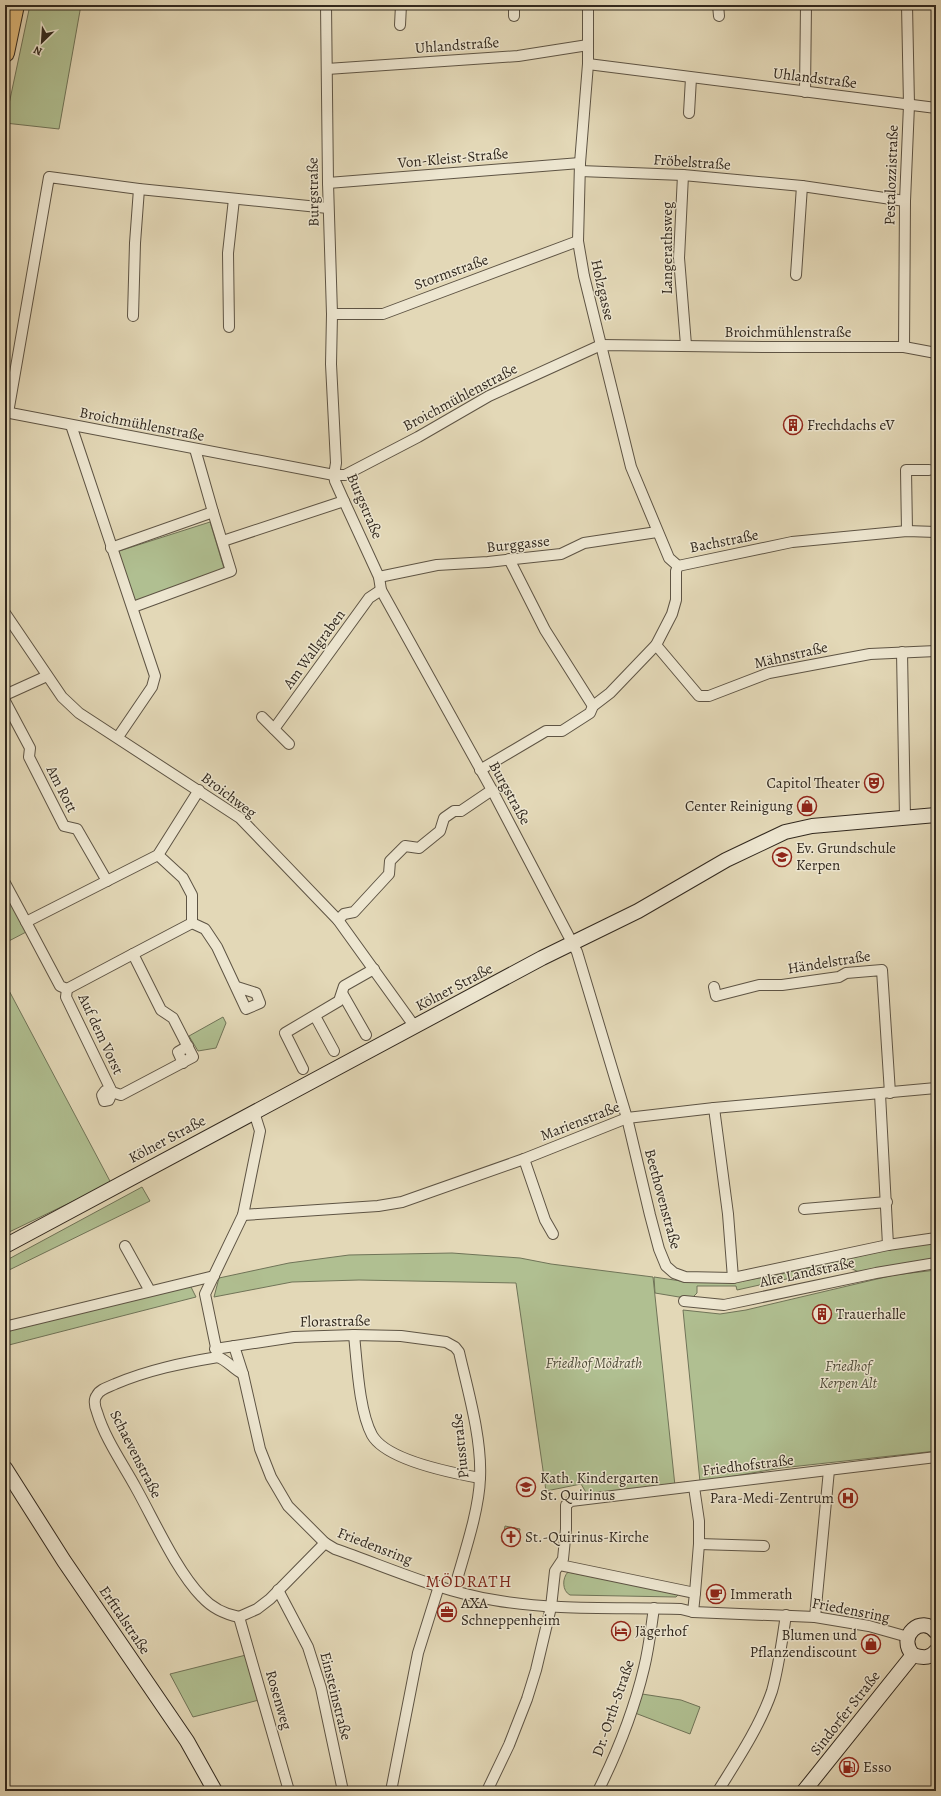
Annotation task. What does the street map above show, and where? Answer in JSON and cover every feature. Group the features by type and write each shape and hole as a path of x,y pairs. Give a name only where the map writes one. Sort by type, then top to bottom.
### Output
{"highway":[{"path":"5,53 15,5"}],"main road":[{"name":"Kölner Straße","path":"5,1246 254,1112 572,944 638,911 726,860 784,832 812,826 936,815"},
{"name":"Erfttalstraße","path":"5,1468 64,1561 187,1741 215,1791"},
{"path":"935,1629 923,1625 912,1629 906,1644 913,1655 923,1658 933,1655 936,1651"},
{"name":"Sindorfer Straße","path":"804,1791 913,1655"}],"street":[{"name":"Burgstraße","path":"326,5 328,208 332,314 331,364 336,463 334,475 344,501 379,577 381,590 492,790 572,944"},
{"path":"400,25 401,5"},
{"path":"514,5 514,16"},
{"name":"Holzgasse","path":"588,5 588,64 580,167 578,241 584,276 631,467 669,558 678,566"},
{"path":"718,5 719,16"},
{"path":"805,92 806,5"},
{"name":"Pestalozzistraße","path":"904,347 905,201 909,105 907,5"},
{"name":"Uhlandstraße","path":"327,69 518,56 588,44"},
{"name":"Uhlandstraße","path":"588,64 936,108"},
{"path":"689,114 691,78"},
{"name":"Fröbelstraße","path":"580,167 802,186 905,201"},
{"name":"Von-Kleist-Straße","path":"328,184 580,167"},
{"name":"Langerathsweg","path":"683,175 679,258 686,345"},
{"path":"7,413 49,177 139,189 328,208"},
{"path":"796,275 802,186"},
{"path":"133,316 135,243 139,189"},
{"path":"229,327 228,253 234,199"},
{"name":"Stormstraße","path":"332,314 383,314 578,241"},
{"name":"Broichmühlenstraße","path":"7,413 334,475 345,475 423,434 488,396 601,344 762,347 904,347 936,353"},
{"path":"71,425 155,676 152,687 118,737"},
{"path":"133,607 231,570 195,449"},
{"path":"907,531 906,470 929,470"},
{"path":"223,541 344,501"},
{"path":"111,548 213,512"},
{"name":"Bachstraße","path":"480,770 546,731 562,732 590,713 593,706 610,694 656,645 672,614 676,600 676,571 678,566 792,542 907,531 936,532"},
{"name":"Burggasse","path":"379,577 437,566 561,554 584,543 657,532"},
{"path":"509,559 545,630 593,706"},
{"name":"Am Wallgraben","path":"274,729 369,598 381,590"},
{"name":"Broichweg","path":"5,613 62,697 79,713 118,737 240,818 338,920 415,1027"},
{"name":"Mähnstraße","path":"656,645 699,696 709,696 769,673 870,654 936,651"},
{"path":"902,652 905,818"},
{"path":"5,695 47,676"},
{"name":"Am Rott","path":"5,701 30,748 29,757 64,826 77,829 107,881"},
{"path":"262,717 289,744"},
{"path":"26,922 158,855 199,790"},
{"path":"338,920 344,914 354,912 389,874 390,861 405,846 419,848 440,831 444,818 454,811 461,811 492,790"},
{"path":"158,855 183,878 192,895 192,923 205,929 217,946 237,987"},
{"path":"5,883 60,986 67,989"},
{"name":"Auf dem Vorst","path":"133,954 161,1010 173,1018 193,1057 121,1095 112,1092 66,997 67,989 133,954 192,923"},
{"name":"Beethovenstraße","path":"572,944 577,952 628,1118 659,1249 666,1266 674,1274 685,1277 733,1278 888,1245 936,1238"},
{"path":"303,1069 285,1033 340,1001 344,986 374,969"},
{"name":"Händelstraße","path":"714,988 716,996 759,985 782,985 839,977 846,974 882,970 885,1093"},
{"path":"342,993 366,1035"},
{"path":"315,1016 334,1051"},
{"name":"Marienstraße","path":"243,1214 378,1206 402,1202 524,1159 628,1118 714,1108 936,1088"},
{"path":"885,1093 888,1245"},
{"path":"714,1108 728,1214 733,1278"},
{"path":"243,1374 232,1368 216,1353 205,1294 243,1214 260,1131 254,1112"},
{"path":"524,1159 545,1220 553,1234"},
{"path":"804,1209 886,1202"},
{"path":"125,1246 150,1290"},
{"name":"Alte Landstraße","path":"684,1301 724,1305 876,1273 936,1263"},
{"path":"8,1326 150,1290 214,1276"},
{"path":"354,1335 365,1415 372,1435 384,1448 400,1457 459,1474 480,1478"},
{"name":"Florastraße","path":"216,1353 234,1346 294,1336 401,1336 446,1342 455,1347"},
{"path":"234,1346 243,1374 260,1449 270,1477 288,1506 325,1543"},
{"name":"Piusstraße","path":"454,1590 475,1510 480,1478 478,1444 470,1400 459,1352 455,1347"},
{"name":"Schaevenstraße","path":"216,1353 140,1374 103,1389 97,1394 94,1402 114,1448 157,1526 192,1585 213,1607 226,1614 239,1617"},
{"name":"Friedhofstraße","path":"560,1566 563,1559 566,1529 566,1505 571,1501 936,1457"},
{"path":"815,1617 828,1470"},
{"path":"694,1487 699,1521 699,1544 694,1612"},
{"name":"Friedensring","path":"239,1617 257,1609 270,1599 325,1543 335,1549 439,1586 494,1600 550,1607 681,1609 694,1612 815,1617 870,1626 908,1637"},
{"path":"699,1544 764,1546"},
{"path":"487,1791 527,1699 536,1670 550,1607 556,1571 560,1566 695,1593"},
{"path":"391,1791 418,1653 439,1586"},
{"name":"Einsteinstraße","path":"278,1590 308,1647 321,1688 343,1791"},
{"name":"Dr.-Orth-Straße","path":"598,1791 620,1742 637,1692 648,1651 654,1608"},
{"path":"718,1791 760,1719 772,1691 786,1615"},
{"name":"Rosenweg","path":"239,1617 290,1791"}],"green space":[{"path":"30,5 81,5 59,129 5,123"},
{"path":"210,522 226,575 136,608 116,552"},
{"path":"5,886 28,931 5,943"},
{"path":"5,983 111,1183 5,1234 5,1177 8,1180 5,1174"},
{"path":"223,1017 226,1023 216,1048 198,1051 189,1036"},
{"path":"142,1187 150,1201 5,1272 5,1261"},
{"path":"936,1242 936,1259 859,1272 845,1266 737,1290 736,1286 697,1286 697,1293 691,1299 655,1293 654,1277 681,1281 736,1282 781,1274 917,1243"},
{"name":"Friedhof Mödrath","path":"452,1253 520,1258 551,1264 653,1277 675,1486 587,1494 581,1484 546,1491 516,1283 359,1280 292,1282 214,1297 219,1278 289,1263 349,1255"},
{"name":"Friedhof Kerpen Alt","path":"936,1270 936,1451 781,1468 700,1482 683,1310 720,1314 746,1310 894,1275"},
{"path":"190,1285 196,1297 5,1346 5,1327"},
{"path":"505,1526 520,1529 517,1545 502,1542"},
{"path":"568,1572 678,1595 676,1597 570,1595 564,1588 564,1581"},
{"path":"246,1655 259,1700 193,1717 170,1674"},
{"path":"642,1694 681,1700 700,1707 690,1734 635,1713"}],"place":[{"name":"Frechdachs eV","path":"793,425"},
{"name":"Capitol Theater","path":"874,783"},
{"name":"Center Reinigung","path":"807,806"},
{"name":"Ev. Grundschule Kerpen","path":"782,857"},
{"name":"Trauerhalle","path":"822,1314"},
{"name":"Kath. Kindergarten St. Quirinus","path":"526,1487"},
{"name":"Para-Medi-Zentrum","path":"848,1498"},
{"name":"St.-Quirinus-Kirche","path":"511,1537"},
{"name":"Immerath","path":"716,1594"},
{"name":"AXA Schneppenheim","path":"447,1612"},
{"name":"Jägerhof","path":"621,1631"},
{"name":"Blumen und Pflanzendiscount","path":"871,1644"},
{"name":"Esso","path":"849,1767"}],"district":[{"name":"MÖDRATH","path":"469,1581"}]}
